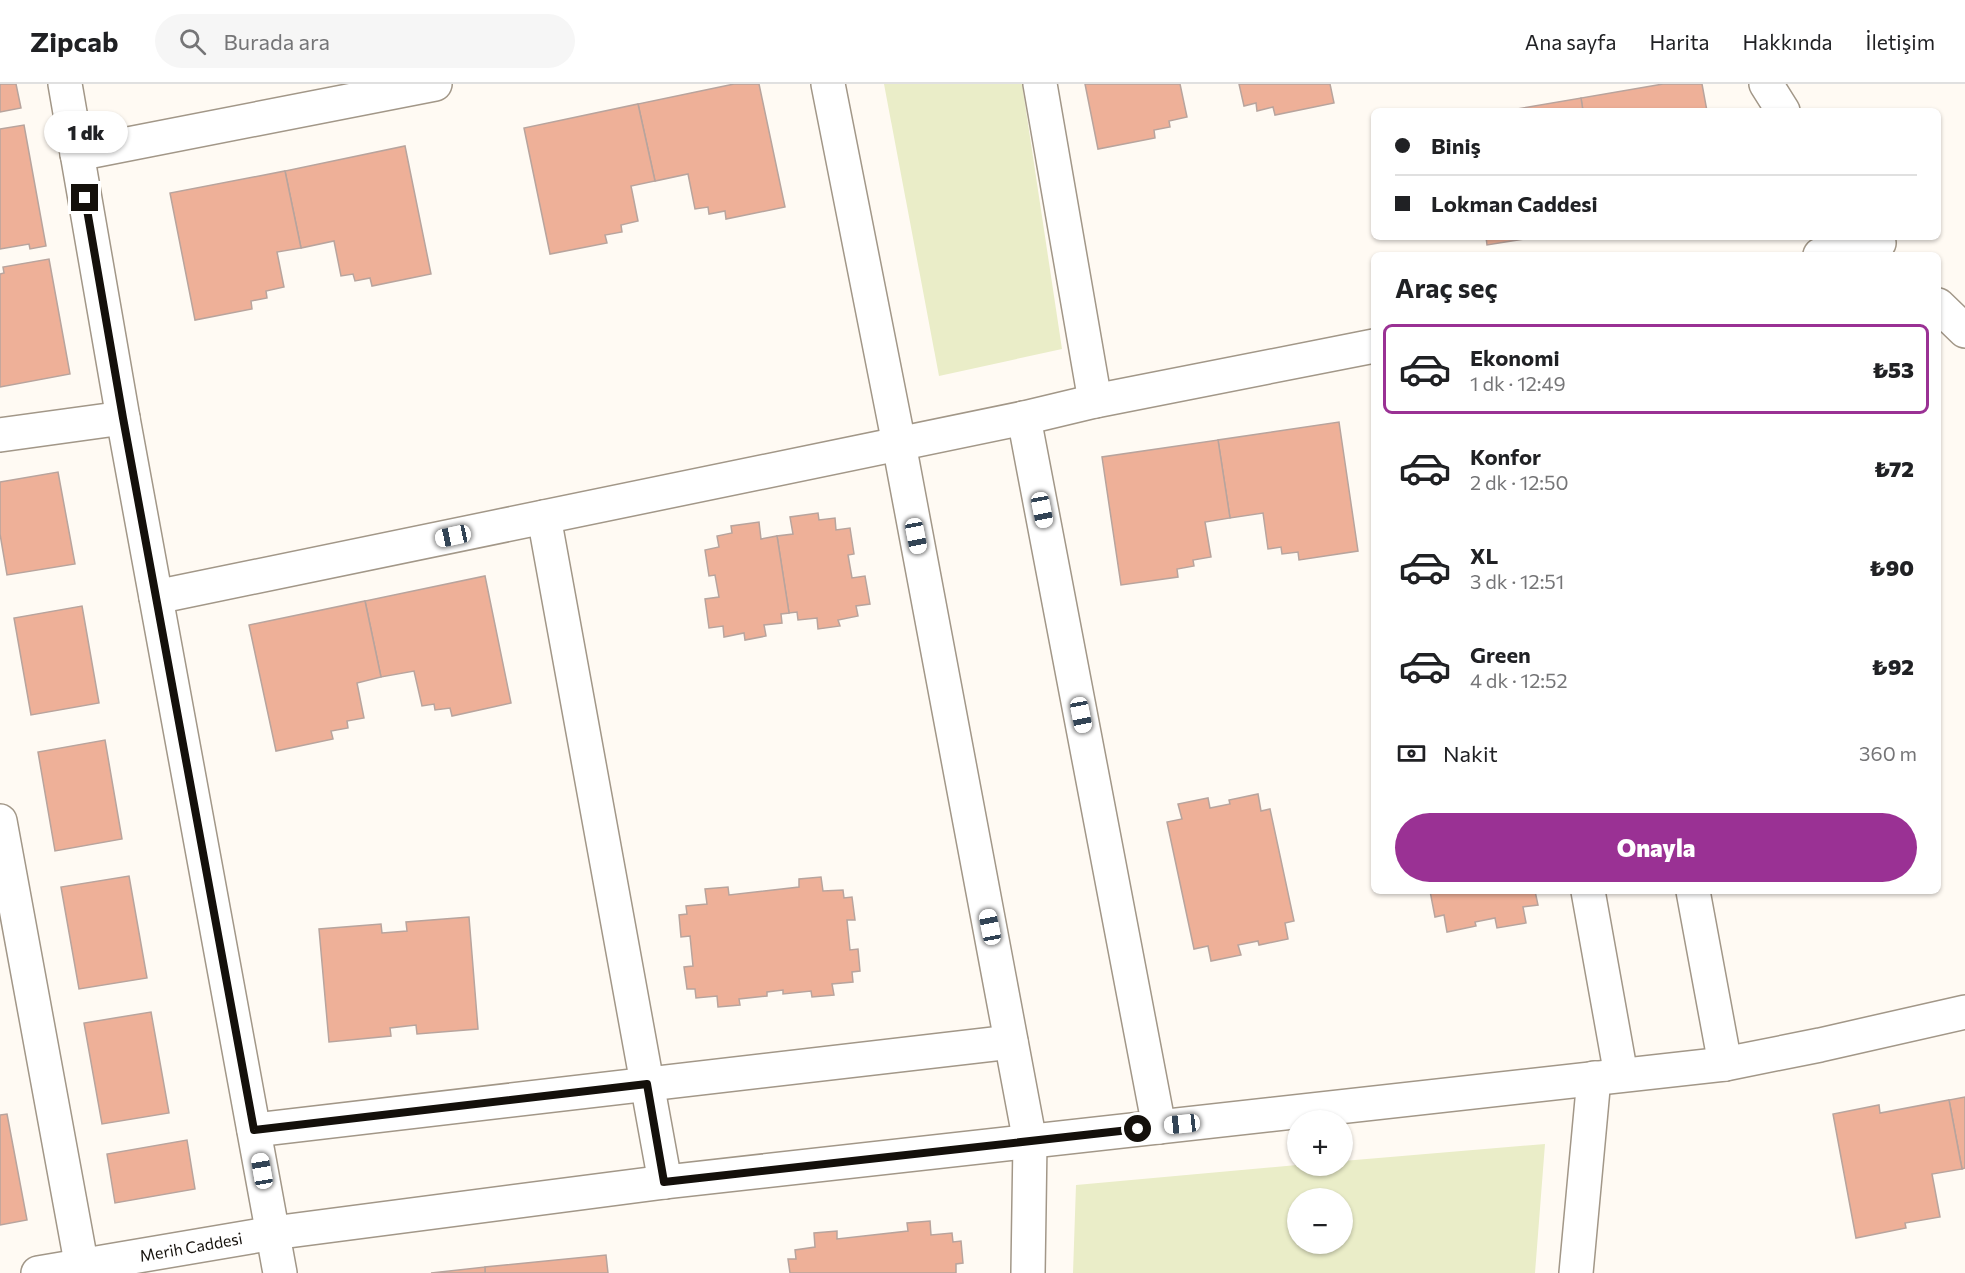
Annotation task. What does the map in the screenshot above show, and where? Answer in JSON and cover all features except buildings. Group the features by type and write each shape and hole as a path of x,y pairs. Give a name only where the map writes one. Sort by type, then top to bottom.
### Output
{"street":[{"path":"65,84 123,418 280,1273"},
{"path":"77,154 435,84"},
{"path":"828,84 899,444 1030,1142 1028,1273"},
{"path":"1040,84 1095,401"},
{"path":"1766,84 1781,108"},
{"path":"1838,252 1881,245"},
{"path":"1941,308 1965,332"},
{"path":"156,597 1024,418 1095,401 1371,347"},
{"path":"0,435 123,418"},
{"path":"1024,418 1159,1127"},
{"path":"544,517 664,1182"},
{"path":"0,821 83,1269"},
{"path":"1576,1273 1608,1077 1588,894"},
{"path":"1694,894 1725,1064"},
{"name":"Merih Caddesi","path":"38,1273 83,1269 273,1233 664,1182 1725,1064 1965,1012"},
{"path":"254,1130 1011,1042"}],"green space":[{"path":"884,84 1022,84 1062,349 939,376"},
{"path":"1545,1144 1535,1273 1073,1273 1076,1185 1287,1166 1287,1176 1353,1176 1353,1160"}],"route":[{"path":"85,198 123,418 254,1130 647,1084 664,1182 1138,1129"}]}
